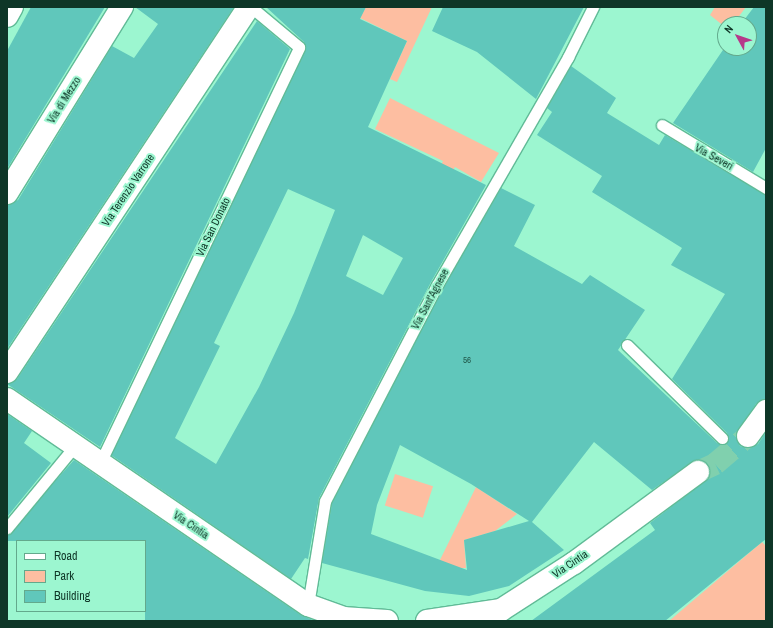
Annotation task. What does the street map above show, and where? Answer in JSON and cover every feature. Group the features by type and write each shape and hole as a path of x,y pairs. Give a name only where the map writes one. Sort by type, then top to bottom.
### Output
{"street":[{"path":"7,16 12,7"},
{"name":"Via di Mezzo","path":"7,193 122,7"},
{"name":"Via Terenzio Varrone","path":"7,372 250,7"},
{"name":"Via Cintia","path":"7,399 74,447 100,463 308,605 343,620 386,621"},
{"path":"748,436 766,410"},
{"name":"Via Cintia","path":"427,621 501,610 574,563 698,472"}],"lane":[{"name":"Via San Donato","path":"100,463 299,47 250,7"},
{"name":"Via Sant'Agnese","path":"308,605 325,501 437,285 568,57 593,7"},
{"name":"Via Severi","path":"662,126 766,188"},
{"path":"627,345 722,438"},
{"path":"7,528 74,447"}],"green space":[{"path":"366,7 432,7 397,82 390,79 407,41 360,18"},
{"path":"715,7 746,7 739,16 717,16 717,21 710,15"},
{"path":"390,98 499,153 481,182 455,167 446,180 436,176 443,161 375,129"},
{"path":"395,474 433,486 423,518 385,505"},
{"path":"476,487 517,514 495,531 464,540 466,568 436,568"},
{"path":"762,542 766,546 766,621 669,621"}],"building":[{"path":"31,7 105,7 7,169 7,51"},
{"path":"135,7 234,7 7,349 7,205 18,200 112,46 134,58 158,24"},
{"path":"266,7 366,7 360,19 407,41 368,127 486,185 431,282 319,498 308,559 305,558 291,579 111,455 305,50 304,42","holes":["288,189 335,210 294,313 259,387 216,464 175,438 220,346 214,343","363,235 403,258 383,295 346,276"]},
{"path":"443,7 584,7 536,99 477,52 432,31"},
{"path":"754,7 766,7 766,148 753,172 673,123 719,56 757,56 757,16 747,16"},
{"path":"257,21 290,49 100,447 7,384 17,379"},
{"path":"571,66 616,98 607,113 659,145 665,135 766,195 766,399 756,404 736,435 740,446 747,448 758,444 766,432 766,539 665,621 531,621 655,530 650,523 710,477 708,464 696,460 652,490 594,442 532,522 564,550 509,586 469,596 425,591 322,563 332,503 443,288 501,188 535,205 514,246 582,284 590,275 645,310 618,350 717,443 724,445 729,440 727,433 672,379 725,294 671,265 682,248 592,192 602,176 537,135 552,112 547,108","holes":["400,445 471,484 529,521 464,540 467,570 371,534 377,505"]},
{"path":"7,414 32,431 24,443 51,463 7,517"},
{"path":"74,460 301,615 315,621 145,621 146,540 7,541 7,535"}],"tunnel":[{"path":"698,472 715,464 748,436"}]}
